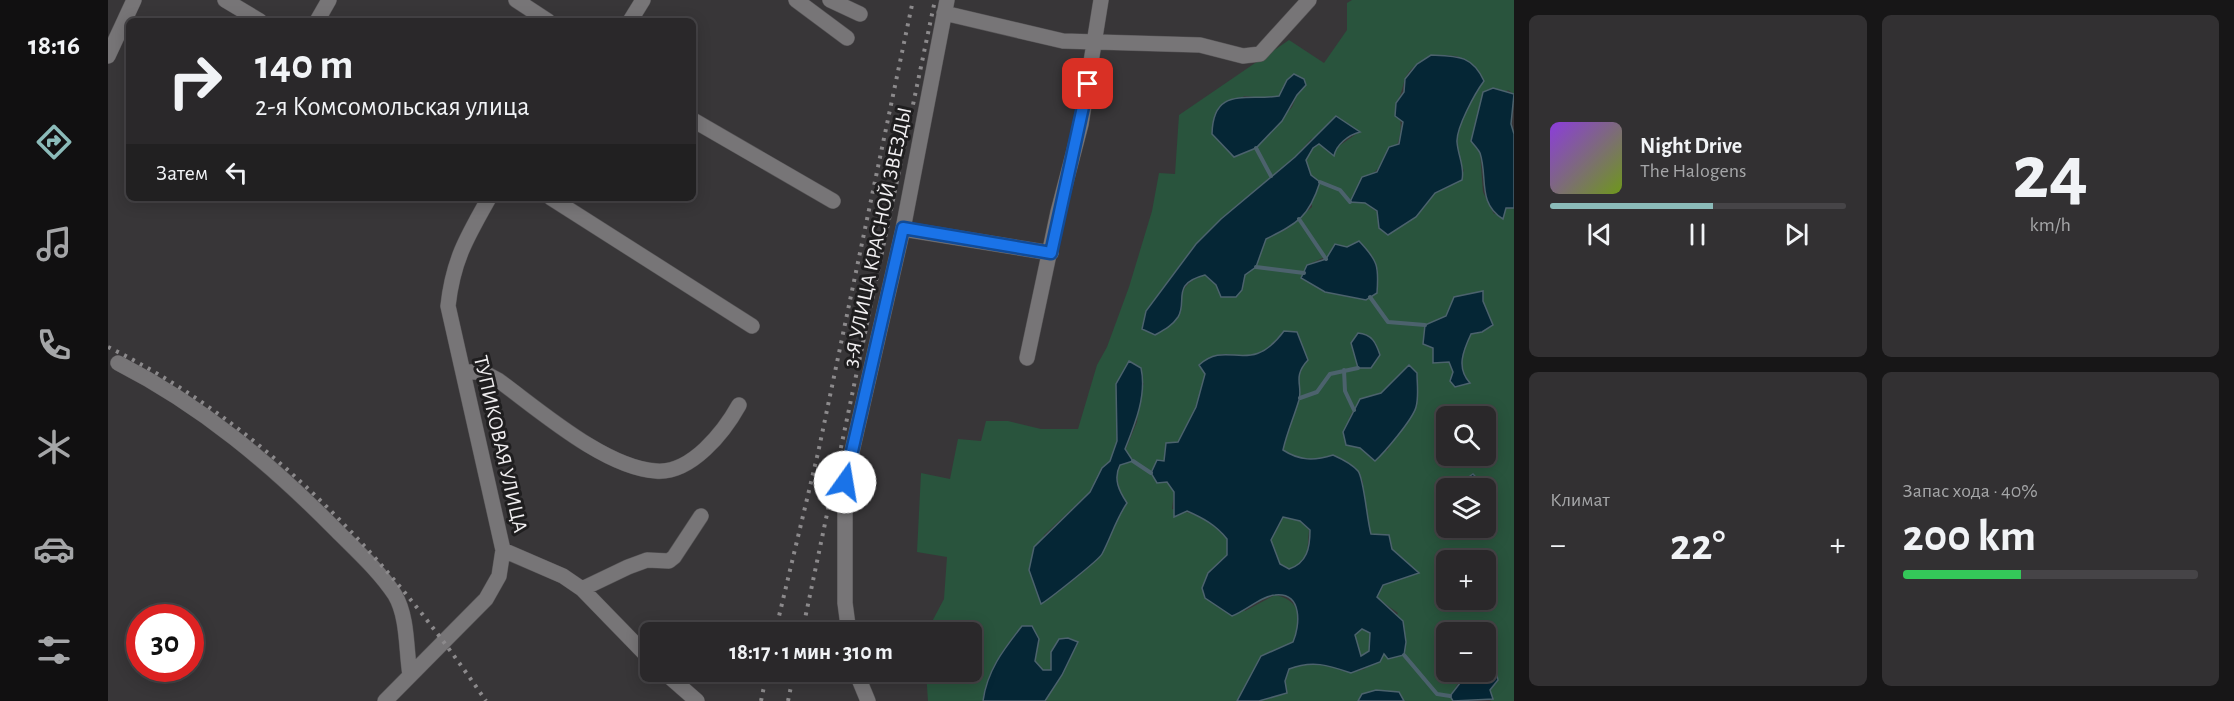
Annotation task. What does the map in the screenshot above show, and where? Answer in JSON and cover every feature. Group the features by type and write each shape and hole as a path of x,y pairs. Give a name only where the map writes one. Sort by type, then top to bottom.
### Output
{"street":[{"path":"108,56 134,0"},
{"path":"225,0 255,18"},
{"path":"319,18 329,0"},
{"path":"516,0 543,18"},
{"path":"632,18 643,0"},
{"path":"796,0 847,38"},
{"path":"820,18 831,0 860,14"},
{"path":"1028,358 1081,124 1096,43 1101,0"},
{"path":"946,6 1063,41 1200,45 1243,56 1260,54 1309,0"},
{"name":"3-Я УЛИЦА КРАСНОЙ ЗВЕЗДЫ","path":"848,622 845,603 845,482 903,228 946,6"},
{"path":"696,122 833,201"},
{"name":"ТУПИКОВАЯ УЛИЦА","path":"385,701 401,694 410,675 486,599 499,576 503,550 448,306 451,280 459,251 487,201"},
{"path":"556,201 752,326"},
{"path":"903,228 1051,253"},
{"path":"118,363 191,404 231,433 291,485 367,561 395,596 405,617 405,645 410,675"},
{"path":"463,372 483,372 498,380 594,450 657,471 681,467 695,457 729,424 739,405"},
{"path":"582,589 647,560 669,561 701,516"},
{"path":"503,550 563,576 582,589 640,649"},
{"path":"675,682 697,701"},
{"path":"860,682 868,701"}],"green space":[{"path":"1352,0 1514,0 1514,94 1508,90 1478,113 1471,141 1480,153 1483,192 1494,214 1506,208 1514,208 1514,701 1490,701 1493,699 1490,690 1498,680 1496,678 1496,622 1436,622 1436,682 1460,682 1456,686 1453,701 1404,701 1399,692 1376,690 1362,694 1358,701 1259,701 1285,681 1289,669 1301,664 1318,662 1348,671 1365,669 1398,613 1377,598 1383,585 1419,573 1371,534 1363,498 1363,481 1333,455 1307,459 1282,450 1292,415 1300,398 1298,386 1301,345 1296,332 1284,331 1272,345 1260,352 1250,355 1220,355 1200,365 1205,374 1196,407 1178,442 1166,444 1167,482 1174,492 1172,509 1202,519 1215,527 1227,539 1227,555 1208,573 1245,611 1275,595 1290,601 1298,612 1298,626 1293,642 1261,657 1237,701 1045,701 1062,675 1078,642 1050,664 1051,670 1043,670 1035,661 1036,655 1022,626 1008,643 992,670 983,701 928,701 927,682 982,682 982,622 932,622 944,599 947,557 917,552 921,473 950,479 958,439 981,441 986,421 1008,421 1041,429 1078,429 1097,365 1107,347 1129,287 1152,211 1159,173 1175,174 1179,115 1289,40 1324,63 1347,30 1347,3","holes":["1431,55 1457,56 1484,81 1467,108 1458,131 1457,151 1464,171 1449,187 1435,193 1416,217 1402,225 1379,227 1377,212 1365,203 1351,201 1359,188 1395,148 1400,136 1400,121 1396,103 1405,79 1412,68","1287,80 1306,85 1297,95 1292,107 1256,148 1234,157 1212,134 1244,96 1262,98 1279,96","1359,132 1336,148 1319,143 1313,148 1305,160 1311,175 1312,207 1287,229 1266,239 1256,267 1245,275 1242,290 1216,285 1205,275 1192,281 1184,289 1180,315 1146,311 1196,244 1221,219 1295,157 1311,139","1359,242 1376,264 1377,293 1366,300 1325,292 1302,278 1307,265","1483,291 1483,301 1492,325 1482,332 1471,334 1465,346 1462,365 1469,383 1453,372 1449,362 1433,363 1433,348 1425,325 1446,317 1475,294","1409,365 1416,373 1418,394 1416,407 1387,451 1349,418 1360,399 1381,393","1144,383 1140,393 1137,422 1116,473 1120,492 1127,503 1099,558 1041,603 1036,585 1044,535 1090,492 1102,469 1110,461 1117,441 1116,384"]},
{"path":"1283,517 1300,521 1309,530 1307,554 1300,565 1289,569 1280,564 1271,540"},
{"path":"1362,629 1370,633 1369,651 1360,656 1355,635"}],"water":[{"path":"1431,55 1463,59 1474,66 1484,81 1467,111 1458,136 1457,142 1463,171 1462,180 1435,193 1416,217 1388,235 1379,228 1377,211 1365,203 1350,202 1362,177 1377,172 1389,147 1399,144 1403,122 1395,116 1396,103 1404,92 1405,79 1417,64"},
{"path":"1294,74 1304,79 1306,85 1297,95 1282,121 1256,148 1234,157 1212,134 1218,109 1225,102 1234,99 1279,96 1287,80"},
{"path":"1493,88 1514,94 1511,124 1514,134 1514,208 1506,208 1503,219 1495,213 1486,197 1480,153 1471,141 1483,92"},
{"path":"1336,116 1360,132 1343,141 1334,156 1319,144 1313,148 1306,160 1311,175 1320,182 1316,194 1301,218 1266,239 1256,267 1245,275 1242,290 1236,297 1221,297 1216,285 1205,275 1187,283 1182,293 1181,311 1170,325 1155,335 1142,329 1146,311 1196,244 1221,219 1295,157"},
{"path":"1359,241 1376,264 1377,293 1366,300 1325,292 1301,278 1307,265 1326,259 1335,244 1347,247"},
{"path":"1483,291 1483,301 1493,325 1482,332 1471,334 1462,359 1463,371 1470,383 1455,387 1450,381 1453,372 1449,362 1433,363 1433,348 1423,344 1425,325 1446,316 1454,297"},
{"path":"1284,331 1297,332 1308,360 1300,371 1299,400 1283,450 1307,459 1333,455 1356,468 1362,482 1371,534 1389,535 1392,549 1419,573 1383,585 1377,597 1403,621 1406,642 1404,655 1388,659 1384,654 1380,662 1351,673 1313,664 1297,666 1289,669 1285,681 1287,693 1259,701 1237,701 1261,656 1293,642 1298,619 1295,604 1291,599 1275,595 1264,598 1232,616 1205,598 1202,588 1208,573 1227,555 1227,539 1209,522 1187,511 1174,517 1174,492 1167,482 1157,483 1151,473 1157,460 1164,461 1166,443 1178,442 1196,407 1205,374 1199,365 1220,355 1250,355 1272,345","holes":["1283,517 1300,521 1310,530 1304,559 1289,569 1280,564 1271,540","1362,629 1370,633 1369,651 1361,656 1355,635"]},
{"path":"1358,333 1370,337 1380,355 1371,368 1358,368 1351,343"},
{"path":"1129,361 1141,368 1142,389 1139,409 1125,449 1133,461 1120,465 1117,475 1119,489 1127,503 1099,558 1041,604 1029,570 1034,547 1090,492 1102,468 1110,461 1117,441 1116,384"},
{"path":"1409,365 1417,373 1416,407 1404,427 1375,461 1360,448 1346,445 1343,432 1360,399 1381,393"},
{"path":"1022,626 1032,626 1039,639 1035,661 1043,670 1051,670 1051,652 1059,639 1068,638 1078,642 1062,675 1045,701 983,701 992,670 1002,652"},
{"path":"1496,672 1498,680 1490,690 1493,699 1453,701 1450,696 1461,682 1496,682"},
{"path":"1376,690 1399,692 1404,701 1358,701 1362,694"}],"waterway":[{"path":"1256,148 1271,176"},
{"path":"1320,182 1340,190 1350,202"},
{"path":"1299,219 1326,259"},
{"path":"1256,267 1304,273"},
{"path":"1370,297 1388,322 1425,325"},
{"path":"1300,398 1317,392 1330,374 1358,368"},
{"path":"1344,370 1345,391 1354,410"},
{"path":"1133,461 1151,473"},
{"path":"1404,655 1437,694 1450,696"}],"railway":[{"path":"778,622 818,453 913,0"},
{"path":"804,622 935,0"},
{"path":"108,347 165,378 220,415 271,455 320,500 408,597 486,701"},
{"path":"761,701 765,682"},
{"path":"788,701 792,682"}],"route":[{"path":"845,482 903,228 1051,253 1058,212 1081,124 1088,84"}]}
